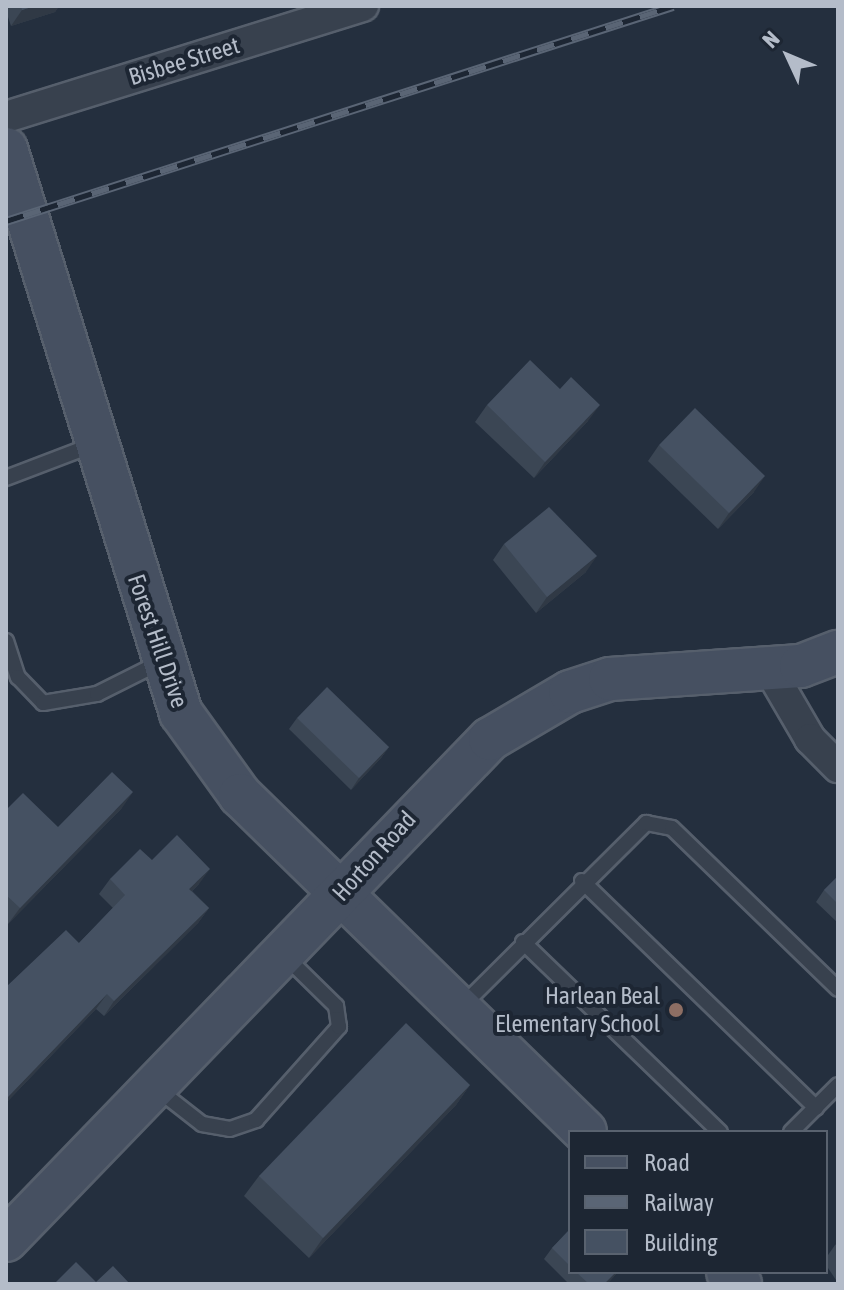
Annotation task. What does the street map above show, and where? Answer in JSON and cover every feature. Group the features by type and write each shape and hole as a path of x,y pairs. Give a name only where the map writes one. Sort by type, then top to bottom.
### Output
{"street":[{"name":"Bisbee Street","path":"6,117 363,6"},
{"name":"Forest Hill Drive","path":"6,149 162,661 181,713 240,795 583,1130"},
{"name":"Horton Road","path":"6,1240 341,893 457,765 526,715 610,679 767,665 801,666 838,652"},
{"path":"767,665 810,739 838,767"}],"lane":[{"path":"6,478 96,443"},
{"path":"6,641 12,680 43,703 97,694 162,661"},
{"path":"459,1009 582,881 646,823 672,828 838,989"},
{"path":"582,881 816,1108"},
{"path":"523,942 718,1130"},
{"path":"154,1087 202,1124 230,1129 256,1120 339,1027 336,1006 283,954"},
{"path":"793,1130 838,1085"}],"building":[{"path":"530,360 560,389 571,377 600,405 545,462 487,405"},
{"path":"695,408 765,476 729,513 659,445"},
{"path":"549,507 597,556 547,597 504,544"},
{"path":"327,687 389,747 359,778 297,718"},
{"path":"112,772 133,792 20,908 6,895 6,810 23,793 58,827"},
{"path":"177,835 210,869 189,889 209,908 114,1001 107,994 6,1099 6,987 66,930 79,943 125,895 110,879 140,849 152,860"},
{"path":"838,876 838,904 824,890"},
{"path":"406,1023 470,1085 323,1238 259,1176"},
{"path":"568,1231 568,1264 552,1248"},
{"path":"76,1262 96,1282 113,1266 130,1284 54,1284"},
{"path":"578,1274 614,1274 604,1284 589,1284"}],"railway":[{"path":"6,221 673,6"}],"place":[{"name":"Harlean Beal Elementary School","path":"676,1010"}]}
